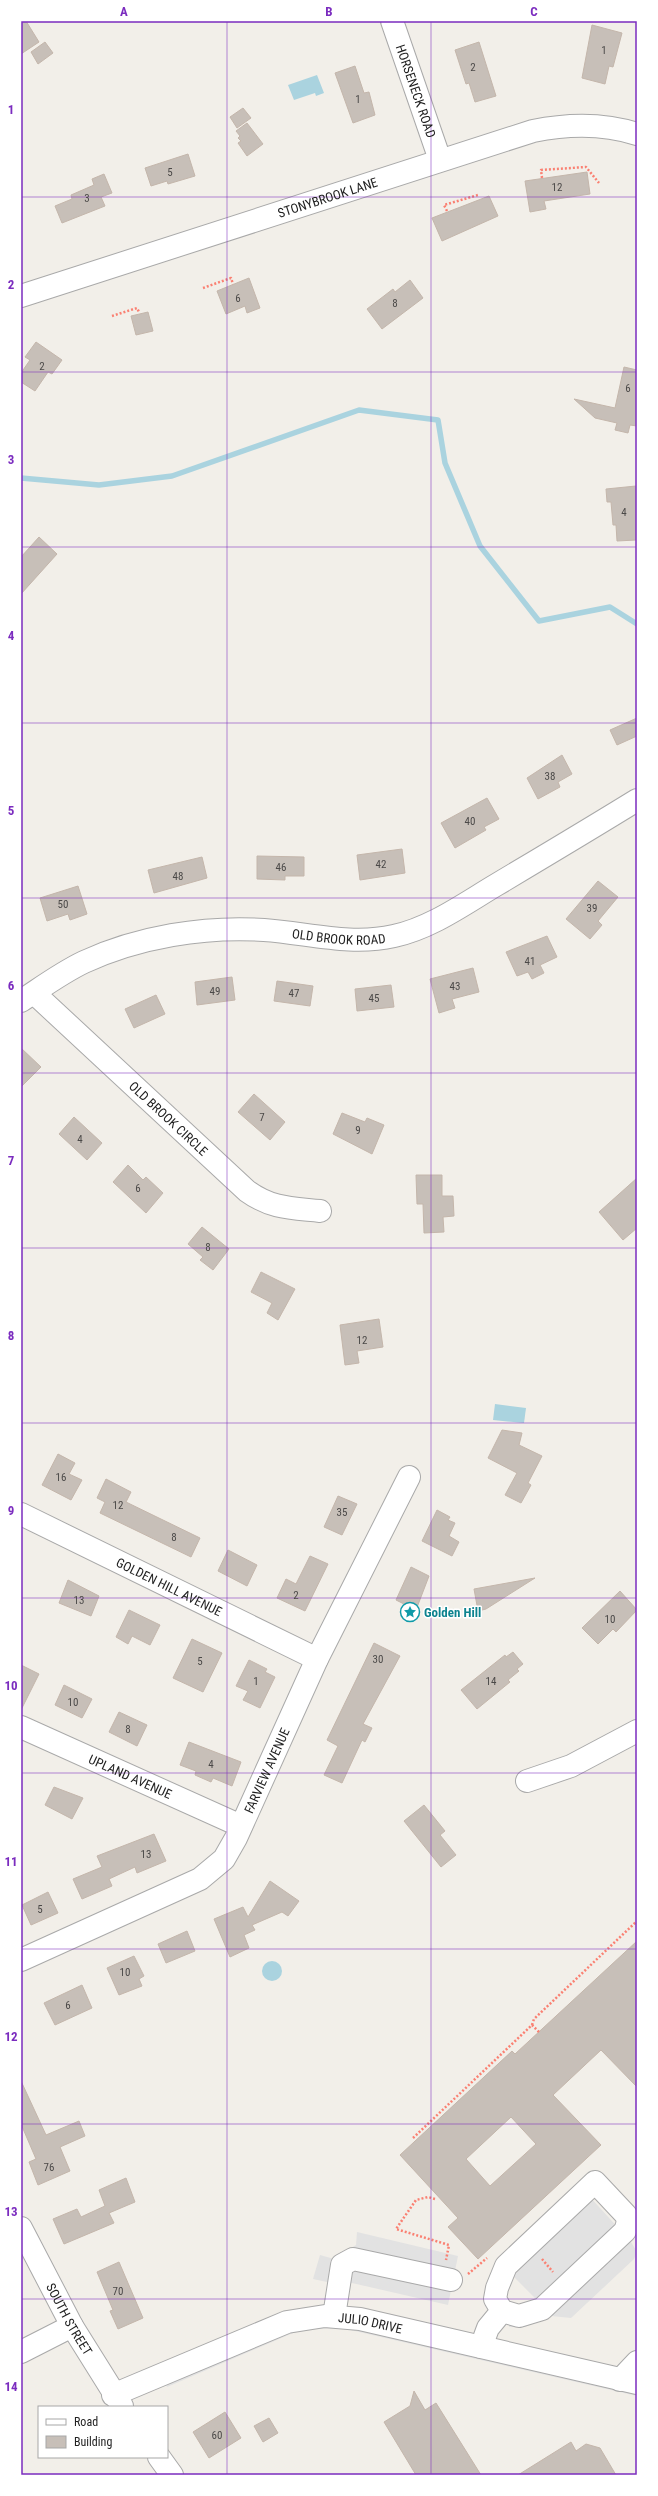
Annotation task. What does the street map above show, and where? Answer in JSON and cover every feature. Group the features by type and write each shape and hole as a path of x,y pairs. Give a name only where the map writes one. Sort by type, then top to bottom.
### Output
{"street":[{"name":"HORSENECK ROAD","path":"392,21 440,160"},
{"name":"STONYBROOK LANE","path":"21,296 533,131 563,125 636,130"},
{"name":"OLD BROOK ROAD","path":"27,997 60,975 104,954 185,934 226,930 263,930 354,940 374,940 396,936 420,927 461,906 637,800"},
{"name":"OLD BROOK CIRCLE","path":"27,997 247,1191 267,1203 278,1207 320,1211"},
{"name":"FARVIEW AVENUE","path":"21,1960 204,1877 227,1856 317,1659 409,1477"},
{"name":"GOLDEN HILL AVENUE","path":"21,1514 317,1659"},
{"name":"UPLAND AVENUE","path":"21,1727 241,1826"},
{"path":"528,1781 571,1766 637,1731"},
{"path":"595,2182 626,2215 628,2222 625,2231 542,2309 519,2316 502,2311 495,2299 497,2288 506,2266 595,2182"},
{"name":"SOUTH STREET","path":"21,2228 27,2253 118,2401"},
{"path":"334,2316 342,2265 353,2259 451,2280"},
{"path":"482,2347 488,2328 502,2311"},
{"name":"JULIO DRIVE","path":"118,2401 287,2322 312,2316 334,2316 360,2319 629,2382"},
{"path":"21,2352 72,2326"},
{"path":"629,2382 637,2362"},
{"path":"160,2458 172,2475"}],"path":[{"path":"542,178 541,170 586,167 599,183"},
{"path":"447,211 444,205 478,195"},
{"path":"203,288 231,278 233,284"},
{"path":"112,316 137,308 139,312"},
{"path":"413,2138 532,2025 534,2019 637,1921"},
{"path":"532,2025 539,2032"},
{"path":"435,2199 428,2197 416,2200 396,2230 449,2245 448,2254"},
{"path":"451,2280 458,2274 464,2276 472,2273 489,2256"},
{"path":"545,2262 549,2267"}],"shaded area":[{"path":"589,2196 631,2242 637,2252 634,2259 571,2318 551,2316 525,2327 509,2327 509,2320 552,2310 536,2299 508,2271"},
{"path":"357,2232 458,2256 448,2305 352,2283 327,2282 313,2279 320,2255 334,2259 356,2245"},
{"path":"328,2320 637,2389 637,2396 342,2328 310,2329 293,2333 167,2387 164,2379 293,2327"}],"water":[{"path":"317,75 324,93 316,96 315,93 294,100 288,85"},
{"path":"495,1404 526,1408 524,1423 493,1420"},
{"path":"272,1961 279,1964 282,1971 279,1978 272,1981 265,1978 262,1971 265,1964"}],"building":[{"path":"21,21 26,21 39,42 21,54"},
{"path":"592,25 622,33 613,67 609,66 605,84 582,78"},
{"path":"45,42 53,53 38,64 31,52"},
{"path":"479,42 496,96 475,102 469,83 466,84 455,50"},
{"path":"355,66 364,93 369,92 375,115 353,123 335,73"},
{"path":"243,108 251,118 237,128 230,117"},
{"path":"247,123 263,144 247,156 238,143 241,141 238,138 240,136 236,131"},
{"path":"188,154 195,176 168,184 167,181 151,186 145,168"},
{"path":"587,172 590,194 544,201 546,209 530,212 525,181"},
{"path":"104,174 112,193 101,197 105,206 62,223 55,206 72,199 71,195 94,185 92,179"},
{"path":"489,196 498,216 442,241 432,218"},
{"path":"249,278 260,308 247,313 245,306 226,314 217,291"},
{"path":"410,280 423,298 382,329 367,309 393,289 395,292"},
{"path":"148,312 153,331 136,335 131,316"},
{"path":"36,342 62,360 52,374 48,372 35,391 21,382 21,373 30,360 25,357"},
{"path":"624,367 637,370 637,426 630,425 628,433 615,430 617,423 595,418 574,399 615,408"},
{"path":"636,486 636,540 617,541 616,525 613,525 611,502 607,502 606,489"},
{"path":"39,537 57,554 21,594 21,557"},
{"path":"637,718 637,736 617,745 610,730"},
{"path":"562,755 572,774 558,782 560,787 538,799 527,778"},
{"path":"487,798 499,819 484,827 486,830 455,848 441,823"},
{"path":"402,849 405,873 360,880 357,855"},
{"path":"257,856 304,857 304,876 285,876 285,880 257,879"},
{"path":"202,857 207,878 154,893 148,870"},
{"path":"598,881 618,897 598,921 602,925 590,939 566,919"},
{"path":"78,886 87,914 70,920 68,914 47,921 40,898"},
{"path":"547,936 557,957 540,965 544,973 532,979 528,972 517,976 506,952"},
{"path":"473,968 479,992 452,999 455,1008 439,1013 430,979"},
{"path":"232,977 235,1000 197,1005 195,982"},
{"path":"277,981 313,986 310,1006 274,1001"},
{"path":"391,985 394,1007 357,1011 355,989"},
{"path":"156,995 165,1014 134,1028 125,1009"},
{"path":"21,1048 41,1067 21,1087"},
{"path":"254,1094 285,1122 270,1140 238,1112"},
{"path":"342,1113 365,1122 367,1118 384,1125 372,1154 333,1134"},
{"path":"74,1117 102,1143 87,1160 59,1134"},
{"path":"128,1165 143,1180 146,1177 163,1193 146,1213 113,1182"},
{"path":"416,1175 442,1175 442,1196 453,1196 454,1216 443,1217 444,1232 424,1233 423,1204 417,1204"},
{"path":"637,1178 637,1228 623,1240 599,1212"},
{"path":"202,1227 229,1249 213,1270 200,1260 203,1257 188,1244"},
{"path":"261,1272 295,1289 278,1320 267,1313 272,1303 251,1292"},
{"path":"379,1319 383,1347 357,1351 359,1363 345,1365 340,1325"},
{"path":"502,1430 522,1433 519,1445 542,1456 528,1483 531,1485 521,1503 505,1495 517,1473 488,1458"},
{"path":"58,1454 75,1463 69,1474 82,1480 71,1500 42,1485"},
{"path":"106,1479 131,1492 126,1502 200,1538 191,1557 100,1513 105,1502 97,1498"},
{"path":"338,1496 357,1504 342,1535 324,1527"},
{"path":"437,1510 450,1517 448,1520 455,1523 449,1536 459,1542 452,1556 422,1541"},
{"path":"228,1550 257,1565 247,1586 218,1571"},
{"path":"310,1556 328,1564 305,1611 277,1598 286,1579 296,1584"},
{"path":"411,1567 429,1576 416,1610 396,1600"},
{"path":"535,1578 486,1609 478,1611 474,1589"},
{"path":"68,1580 99,1596 91,1616 59,1603"},
{"path":"620,1591 637,1610 616,1632 613,1629 598,1644 582,1628"},
{"path":"129,1610 160,1625 150,1645 132,1636 128,1644 116,1637"},
{"path":"192,1639 222,1653 203,1692 173,1678"},
{"path":"374,1643 400,1656 363,1724 372,1728 365,1742 362,1740 342,1783 324,1775 338,1746 327,1740"},
{"path":"513,1652 523,1664 517,1669 519,1671 508,1680 510,1682 477,1709 461,1690 505,1655 506,1657"},
{"path":"249,1660 267,1669 265,1672 275,1677 260,1708 243,1700 248,1691 236,1686"},
{"path":"21,1665 39,1674 21,1710"},
{"path":"64,1685 92,1699 82,1718 55,1705"},
{"path":"119,1712 147,1725 137,1746 109,1732"},
{"path":"189,1742 241,1762 232,1786 213,1778 211,1782 195,1775 196,1771 180,1765"},
{"path":"54,1787 83,1798 72,1819 45,1805"},
{"path":"424,1805 445,1831 440,1835 456,1855 441,1867 404,1821"},
{"path":"154,1834 166,1861 137,1873 135,1867 109,1879 112,1886 82,1899 73,1879 102,1867 97,1856"},
{"path":"270,1881 299,1901 288,1916 282,1912 252,1925 255,1930 244,1935 249,1948 230,1957 214,1919 243,1907 248,1917"},
{"path":"48,1892 58,1913 31,1925 22,1905"},
{"path":"187,1931 195,1951 166,1963 158,1944"},
{"path":"637,1941 637,2087 601,2050 553,2095 601,2145 478,2259 448,2227 458,2218 400,2155 512,2051 515,2054","holes":["511,2117 536,2144 490,2186 466,2159"]},
{"path":"134,1956 144,1976 139,1979 142,1986 119,1995 107,1968"},
{"path":"82,1985 92,2008 55,2025 44,2003"},
{"path":"21,2081 46,2135 79,2121 85,2136 60,2147 70,2171 38,2185 29,2162 36,2159 21,2124"},
{"path":"126,2178 135,2202 109,2213 114,2223 64,2244 53,2219 77,2209 81,2217 105,2206 99,2190"},
{"path":"119,2262 143,2318 118,2329 110,2311 113,2310 97,2272"},
{"path":"414,2391 425,2410 436,2403 481,2475 416,2475 384,2422 410,2406"},
{"path":"225,2412 241,2438 209,2458 193,2432"},
{"path":"269,2418 278,2433 263,2442 254,2426"},
{"path":"571,2442 576,2451 586,2444 600,2448 616,2475 518,2475"}],"waterway":[{"path":"21,478 99,485 172,476 359,410 438,420 445,463 480,546 539,621 610,607 637,624"}],"place":[{"name":"Golden Hill","path":"410,1612"}]}
